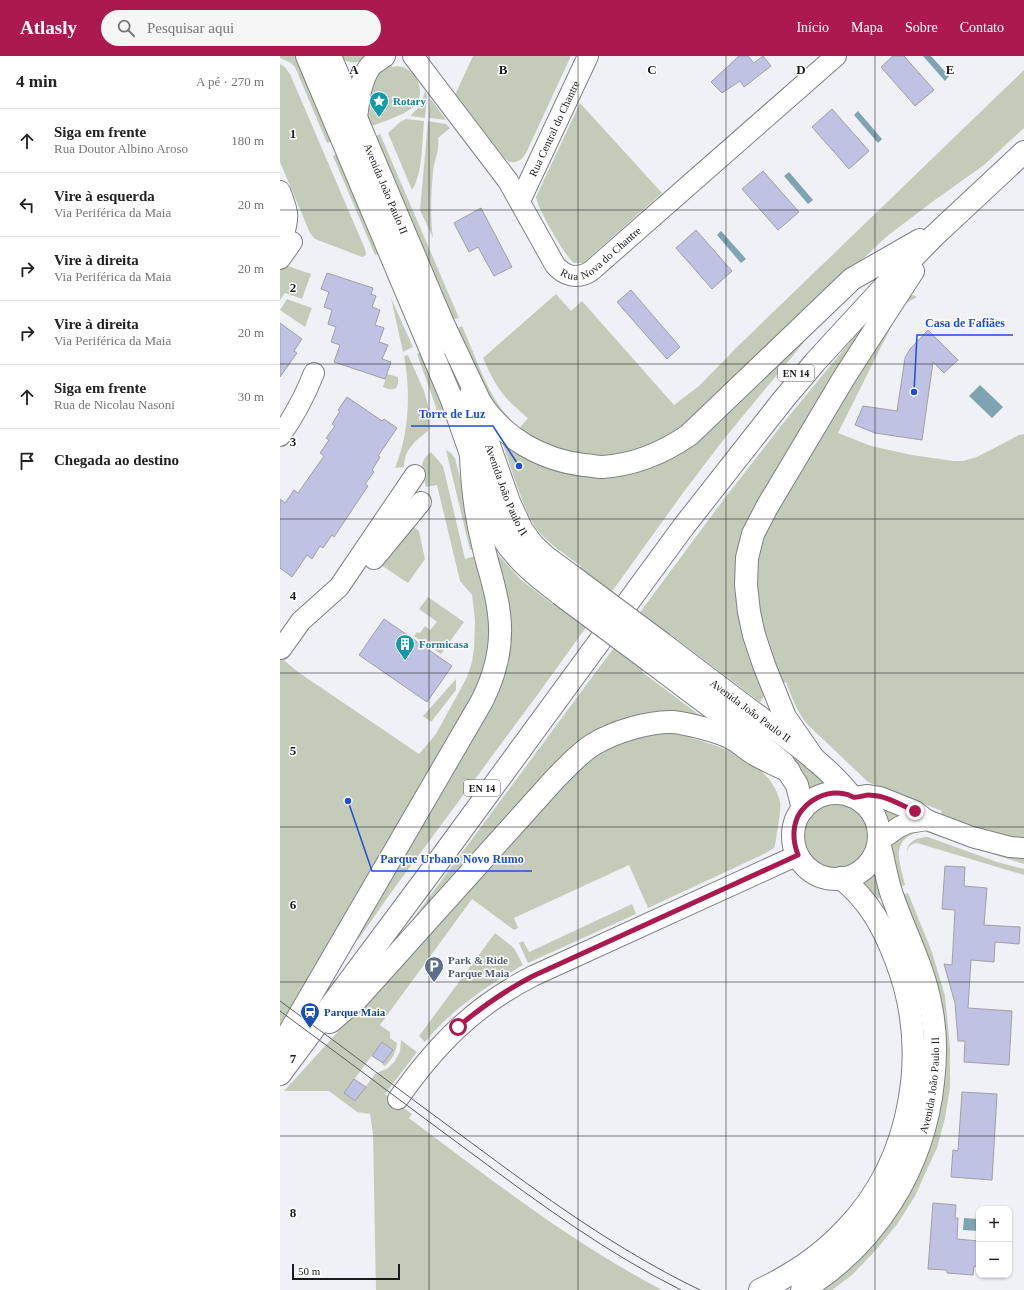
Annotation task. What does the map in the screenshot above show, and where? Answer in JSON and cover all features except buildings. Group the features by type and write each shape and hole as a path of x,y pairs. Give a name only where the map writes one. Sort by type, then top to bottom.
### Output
{"main road":[{"name":"Avenida João Paulo II","path":"307,56 452,400 501,536 510,549 528,568 567,586 656,653 783,763 797,785 803,809"},
{"name":"Avenida João Paulo II","path":"331,58 471,392 515,516 522,530 547,558 567,586"},
{"path":"331,58 343,65 354,67 377,62"},
{"path":"356,118 361,88 377,62"},
{"name":"EN 14","path":"284,1062 687,509 740,441 840,324 1024,141"},
{"name":"EN 14","path":"927,238 1024,152"},
{"path":"445,328 480,402 487,413 506,432 533,450 564,462 601,467 623,464 637,461 674,446 689,435 852,279 927,238"},
{"path":"814,759 785,717 754,635 749,612 746,585 747,558 753,534 770,501 927,238"},
{"path":"284,1062 289,1033 482,701 494,671 500,636 499,614 477,520 472,481 471,455"},
{"name":"Avenida João Paulo II","path":"656,653 781,733 839,781 853,797"},
{"path":"284,1062 357,999 554,780 572,761 594,744 612,735 633,728 673,722 729,736 756,755 789,771"},
{"path":"838,793 853,797 866,805 875,818 879,832 879,842 875,854 868,865 859,873 842,878 828,878 816,874 806,866 798,855 794,842 794,828 796,821 803,809 813,800 825,795 838,793"},
{"name":"Avenida João Paulo II","path":"802,1290 831,1271 850,1255 869,1234 894,1198 908,1173 924,1133 932,1093 935,1056 932,1008 919,962 892,896 879,842"},
{"name":"Avenida João Paulo II","path":"760,1290 817,1256 836,1239 856,1217 874,1193 890,1163 902,1135 908,1110 913,1081 915,1046 912,1017 906,987 892,949 869,907 859,893 842,878"}],"street":[{"name":"Rua Nova do Chantre","path":"413,56 501,172 520,201 554,265 569,275 578,276 585,275 591,271 836,56"},
{"name":"Rua Central do Chantre","path":"520,201 588,56"},
{"path":"280,191 288,214 285,238 280,259"},
{"path":"280,436 304,398 314,373"},
{"path":"282,649 301,621 339,587 415,475"},
{"path":"374,560 421,502"},
{"path":"853,797 868,795 880,797 915,811 927,820 979,839 1010,847 1024,848"},
{"path":"879,842 899,827 908,823 927,820"},
{"path":"398,1099 432,1055 452,1033 481,1008 509,988 798,855"}],"green space":[{"path":"280,56 296,56 298,58 334,141 327,143 295,67 291,63 280,58"},
{"path":"340,56 369,56 358,62 351,62"},
{"path":"473,56 571,56 527,151 522,158 516,162 511,162 505,159 497,152 454,97"},
{"path":"390,62 392,67 399,66 405,68 416,77 420,91 419,98 416,104 407,112 369,127 365,119 370,79"},
{"path":"280,64 285,67 290,74 365,249 366,255 362,257 315,239 310,233 280,162"},
{"path":"1024,70 1024,128 984,165 886,237 687,428 632,455 581,458 516,432 528,418 506,398 496,384 483,358 556,294 571,311 582,301 674,405 699,386 737,347"},
{"path":"425,91 427,95 425,118 410,116 421,105"},
{"path":"430,98 446,120 429,118"},
{"path":"580,103 662,193 583,263 574,263 564,252 552,232 541,211 536,197"},
{"path":"406,119 424,121 420,166 416,183 412,190 388,133 400,122"},
{"path":"428,121 446,124 450,128 438,138 432,189 431,214 433,238 420,210"},
{"path":"380,134 459,318 452,320 373,137"},
{"path":"339,153 382,253 375,255 333,156"},
{"path":"282,264 311,274 302,299 285,293 280,300 280,267"},
{"path":"913,295 917,297 906,303 893,323 838,433 871,446 912,455 954,461 963,461 977,457 1019,435 1024,434 1024,840 999,836 940,816 942,811 868,782 804,720 795,705 786,682 779,685 765,647 752,583 762,531 902,300"},
{"path":"391,298 413,347 403,352"},
{"path":"287,299 312,308 305,327 280,310"},
{"path":"843,299 843,302 805,341 724,439 683,493 360,937 348,949 349,943 485,710 496,687 503,663 507,638 507,626 504,597 491,551 494,550 520,579 552,604 565,587 536,563 520,547 507,526 501,514 458,395 435,339 439,337 466,404 503,509 513,531 520,542 532,555 568,584 581,566 560,551 540,533 534,525 524,504 503,445 509,443 531,456 553,465 576,471 600,473 624,471 647,465 670,455 692,442 840,300"},
{"path":"877,309 749,529 767,692 760,702 670,634 642,672 702,717 619,726 401,935 724,499 784,422"},
{"path":"462,326 495,399 510,418 506,423 499,417 456,329"},
{"path":"423,351 443,408 439,421 436,407 417,354"},
{"path":"408,355 424,391 430,413 428,431 411,446 404,461 404,467 395,468 400,455 406,427 408,384 404,356"},
{"path":"387,374 398,377 398,385 395,389 383,387"},
{"path":"446,450 455,458 478,548 470,550"},
{"path":"431,452 443,466 465,559 479,555 492,615 487,672 280,1034 280,657 298,672 419,754 436,734 467,677 472,662 474,649 475,620 472,595 460,581 437,485 426,487 422,464"},
{"path":"414,527 419,531 425,559 408,583 378,563 411,528"},
{"path":"428,597 464,622 441,654 414,636 417,632 420,633 425,626 430,630 437,622 419,609"},
{"path":"456,679 456,690 431,722 423,716"},
{"path":"722,699 787,748 825,783 808,791"},
{"path":"652,731 692,733 691,738 732,752 757,767 767,777 775,789 780,802 776,843 774,848 648,908 629,865 514,918 518,928 514,930 472,899 380,1025 390,1032 390,1038 397,1043 395,1053 392,1058 385,1066 382,1064 392,1050 382,1042 344,1093 355,1101 375,1074 388,1068 395,1061 400,1051 401,1040 417,1052 385,1094 412,1114 409,1118 501,1187 563,1231 662,1290 376,1290 373,1134 370,1114 357,1112 329,1091 284,1091 589,756"},
{"path":"836,804 848,806 859,813 866,824 868,836 866,848 859,859 848,866 836,868 824,866 813,859 806,848 804,836 806,824 813,813 824,806"},
{"path":"883,808 918,817 890,824"},
{"path":"922,826 920,832 910,835 900,846 899,860 905,885 897,888 891,858 892,841"},
{"path":"928,828 1024,856 1024,864 927,832"},
{"path":"928,837 997,862 1024,869 1024,875 917,843 910,846 907,854 908,846 910,843 916,839"},
{"path":"875,873 882,897 875,900 864,884"},
{"path":"908,893 932,952 945,996 950,1048 950,1088 945,1118 937,1148 915,1196 898,1223 876,1250 852,1275 832,1290 818,1290 939,1108 900,896"},
{"path":"632,904 636,914 528,963 519,943 523,941 529,952"},
{"path":"495,933 514,948 523,965 496,981 458,1009 435,1030 425,1042 419,1036"}],"water":[{"path":"923,56 931,56 949,76 945,81"},
{"path":"858,111 882,139 878,143 854,115"},
{"path":"789,172 813,200 808,204 784,176"},
{"path":"721,231 746,259 741,263 717,235"},
{"path":"980,385 1003,407 992,418 969,396"},
{"path":"964,1218 976,1219 976,1231 963,1230"}],"tram line":[{"path":"280,1001 553,1202 639,1258 700,1290"},
{"path":"280,1011 574,1227 654,1276 681,1290"}],"place":[{"name":"Rotary","path":"379,118"},
{"name":"Casa de Fafiães","path":"914,392"},
{"name":"Torre de Luz","path":"519,466"},
{"name":"Formicasa","path":"405,661"},
{"name":"Parque Urbano Novo Rumo","path":"348,801"},
{"name":"Park & Ride Parque Maia","path":"434,983"},
{"name":"Parque Maia","path":"310,1029"}],"route":[{"path":"458,1027 509,988 798,855 794,842 794,828 796,821 803,809 819,797 838,793 854,797 868,795 880,797 915,811"}]}
